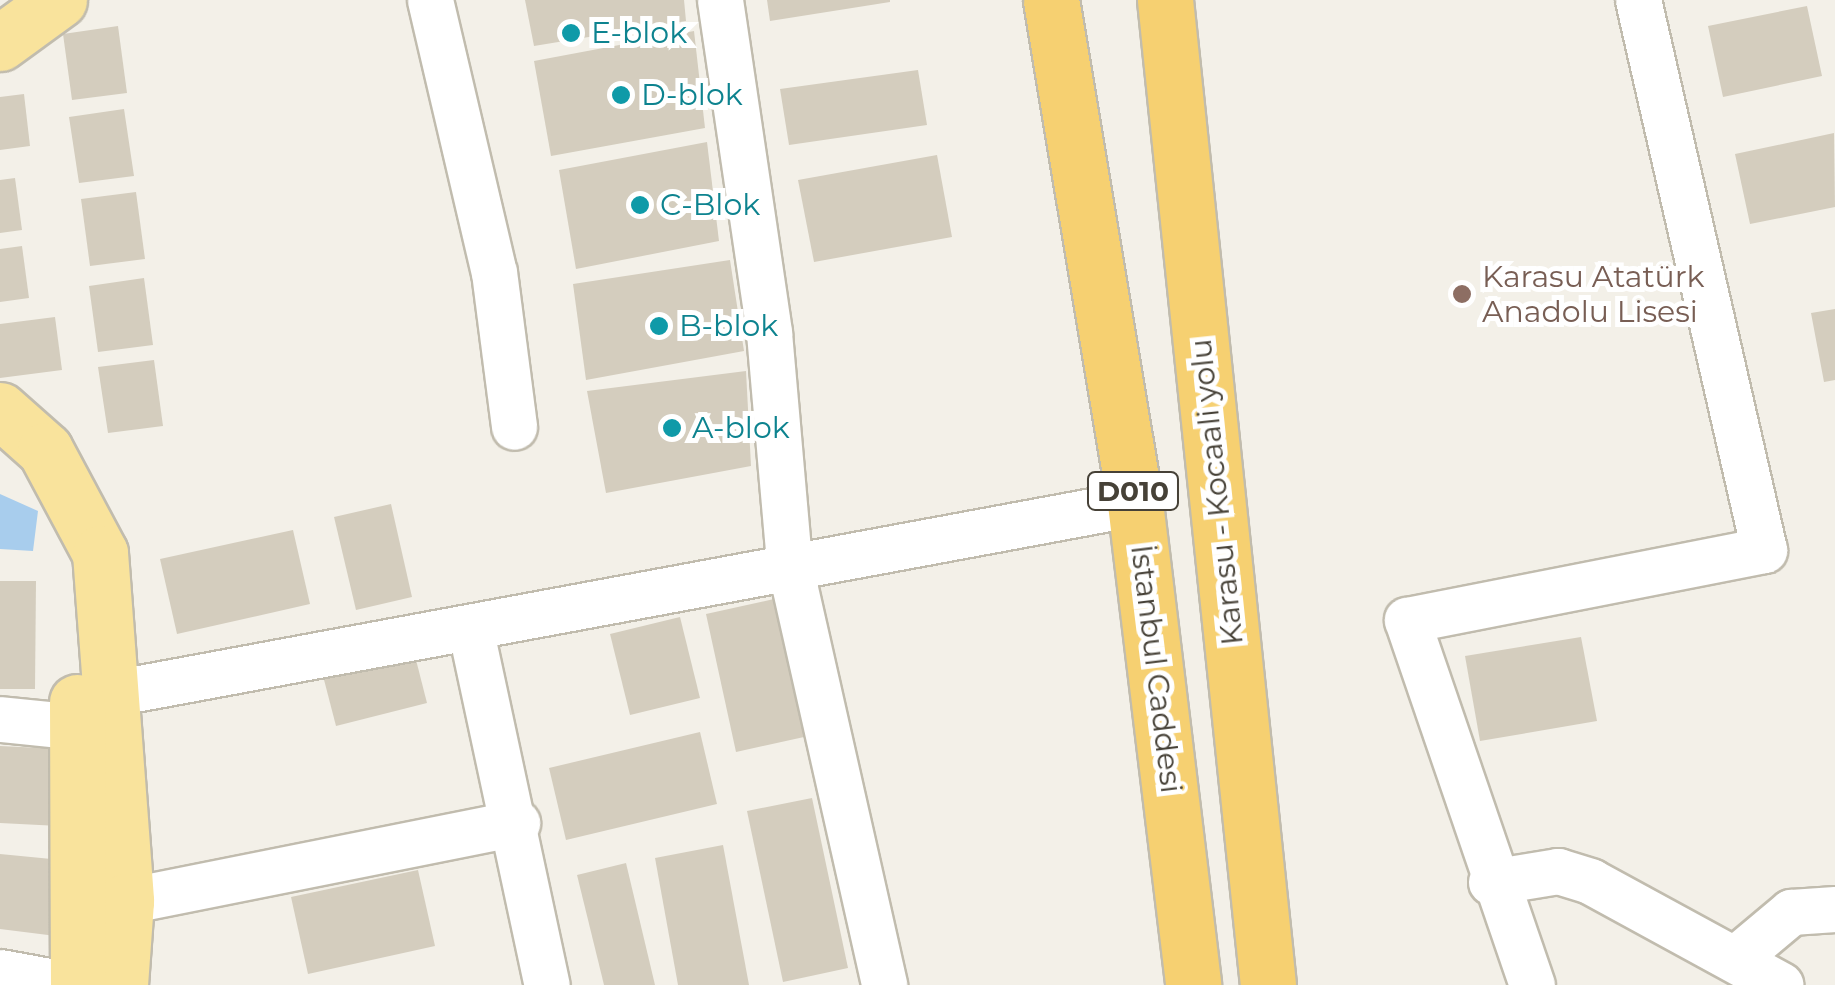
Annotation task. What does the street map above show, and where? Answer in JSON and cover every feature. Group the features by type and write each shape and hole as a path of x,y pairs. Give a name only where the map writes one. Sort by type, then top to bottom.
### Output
{"highway":[{"name":"İstanbul Caddesi","path":"1051,0 1135,503 1193,985"},
{"name":"Karasu - Kocaali yolu","path":"1165,0 1268,985"}],"main road":[{"path":"0,14 20,0"},
{"path":"0,43 59,0"},
{"path":"0,410 45,450 100,553 102,717 75,985"},
{"path":"0,456 37,484 69,542 102,717 126,900 120,985"}],"street":[{"path":"430,0 494,272 514,427"},
{"path":"720,0 769,333 789,562 884,985"},
{"path":"1532,985 1491,882 1407,620 1764,550 1638,0"},
{"path":"0,719 102,717 470,627 789,562 1135,503"},
{"path":"470,627 518,822 547,985"},
{"path":"126,900 518,822"},
{"path":"1491,882 1558,871 1736,958 1781,985"},
{"path":"1736,958 1791,912 1835,910"},
{"path":"0,972 75,985"}],"water":[{"path":"0,494 38,511 33,551 0,549"}],"building":[{"name":"E-blok","path":"525,0 684,0 686,21 534,46"},
{"path":"767,0 890,0 890,2 770,21"},
{"path":"1807,6 1822,76 1723,97 1708,26"},
{"path":"118,26 127,93 72,100 63,34"},
{"name":"D-blok","path":"694,31 705,128 551,156 534,61"},
{"path":"918,70 927,125 789,145 780,89"},
{"path":"24,94 30,146 0,150 0,97"},
{"path":"124,109 134,176 79,183 69,117"},
{"path":"1834,133 1835,207 1750,224 1735,154"},
{"name":"C-Blok","path":"707,142 719,241 576,269 559,170"},
{"path":"937,155 952,237 814,262 798,180"},
{"path":"15,178 22,230 0,233 0,180"},
{"path":"136,192 145,259 90,266 81,199"},
{"path":"22,246 29,298 0,302 0,249"},
{"name":"B-blok","path":"730,260 744,351 586,380 573,284"},
{"path":"144,278 153,345 98,352 89,286"},
{"path":"1835,309 1835,380 1824,382 1811,313"},
{"path":"55,317 62,370 0,378 0,324"},
{"path":"154,360 163,426 108,433 98,367"},
{"name":"A-blok","path":"746,371 751,466 606,493 587,391"},
{"path":"391,504 412,597 356,610 334,517"},
{"path":"293,530 310,604 177,634 160,559"},
{"path":"0,581 36,581 35,689 0,689"},
{"path":"774,599 804,737 736,752 706,614"},
{"path":"680,617 700,698 630,715 610,634"},
{"path":"1581,637 1597,721 1480,741 1465,656"},
{"path":"413,648 427,703 336,726 322,672"},
{"path":"700,732 717,804 566,840 549,768"},
{"path":"0,746 62,749 59,826 0,823"},
{"path":"812,798 848,968 783,982 747,811"},
{"path":"723,845 749,985 678,985 655,858"},
{"path":"0,854 72,861 64,937 0,929"},
{"path":"626,863 655,985 604,985 577,875"},
{"path":"418,870 435,946 308,974 291,897"}],"place":[{"name":"E-blok","path":"571,33"},
{"name":"D-blok","path":"621,95"},
{"name":"C-Blok","path":"640,205"},
{"name":"Karasu Atatürk Anadolu Lisesi","path":"1462,294"},
{"name":"B-blok","path":"659,326"},
{"name":"A-blok","path":"672,428"}]}
